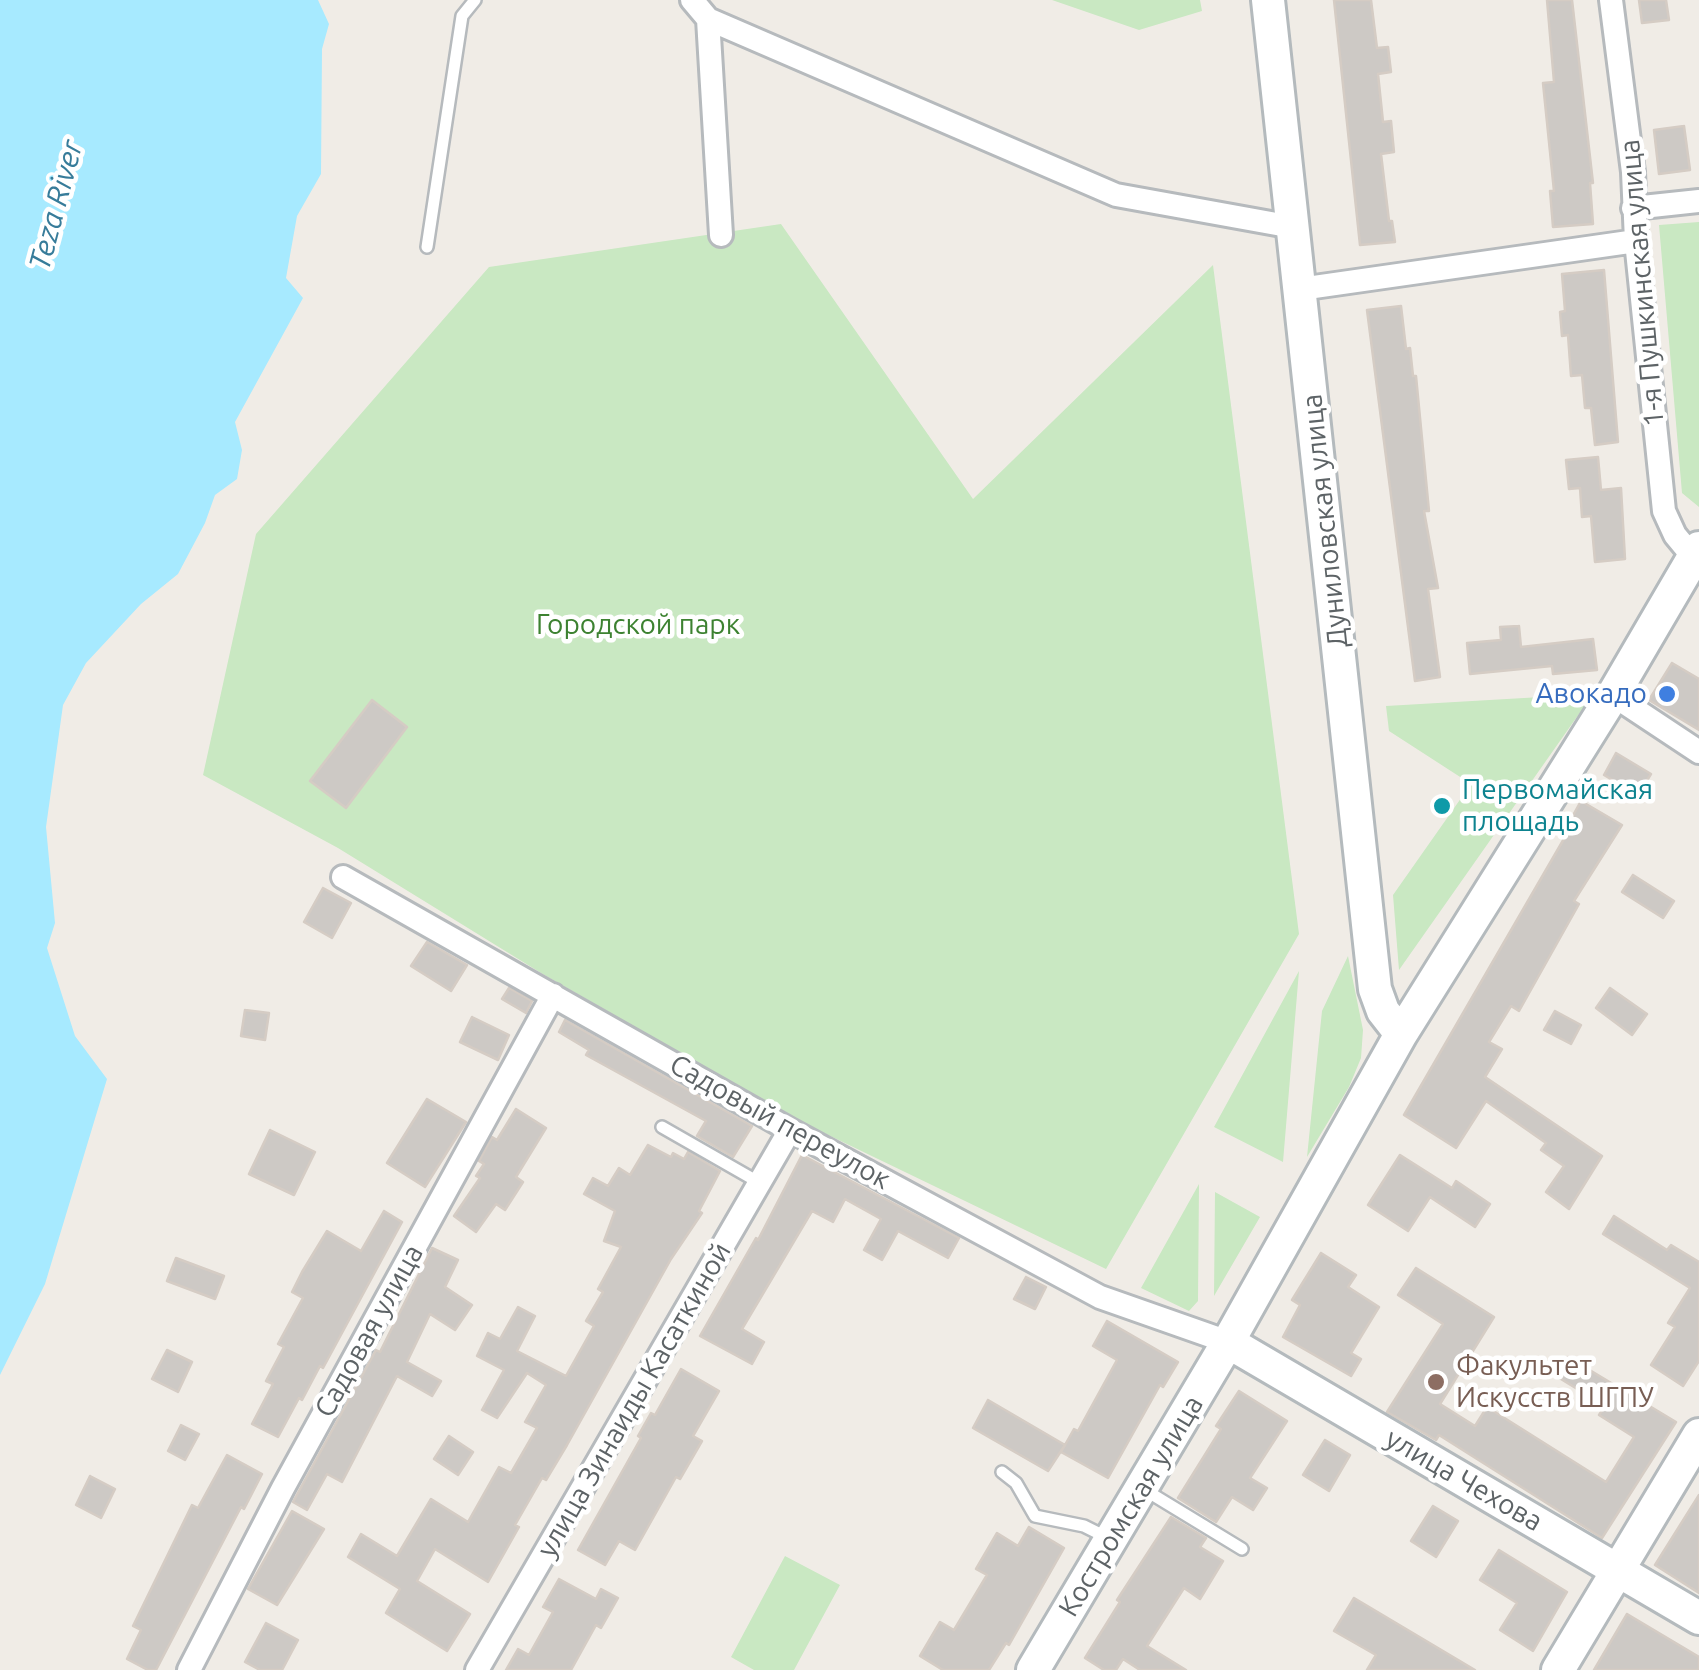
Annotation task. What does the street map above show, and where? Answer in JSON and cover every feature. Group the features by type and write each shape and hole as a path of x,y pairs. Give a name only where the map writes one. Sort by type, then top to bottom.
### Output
{"main road":[{"name":"Дуниловская улица","path":"1268,0 1374,989 1383,1010 1401,1034"},
{"path":"1228,1342 1401,1034 1614,695 1696,553"},
{"name":"Костромская улица","path":"1033,1670 1228,1342"},
{"name":"улица Чехова","path":"1228,1342 1699,1618"},
{"path":"1558,1670 1699,1435"}],"street":[{"path":"692,0 708,19 1116,194 1293,227"},
{"name":"1-я Пушкинская улица","path":"1612,0 1633,172 1636,241 1664,511 1675,536 1696,553"},
{"path":"708,19 720,235"},
{"path":"1634,208 1699,202"},
{"path":"1300,288 1636,241"},
{"path":"1614,695 1699,752"},
{"name":"Садовый переулок","path":"343,877 790,1130 1100,1296 1228,1342"},
{"name":"Садовая улица","path":"189,1670 283,1488 553,994"},
{"name":"улица Зинаиды Касаткиной","path":"477,1670 790,1130"}],"lane":[{"path":"426,247 462,16 475,0"},
{"path":"662,1127 760,1183"},
{"path":"1002,1472 1016,1483 1035,1516 1084,1526 1110,1539"},
{"path":"1141,1488 1242,1549"}],"green space":[{"path":"1052,0 1200,0 1202,11 1139,30"},
{"path":"1699,222 1699,507 1682,493 1659,225"},
{"name":"Городской парк","path":"781,224 973,499 1213,265 1299,934 1106,1269 793,1118 541,973 338,848 203,775 256,534 489,267"},
{"path":"1593,694 1399,970 1393,895 1471,784 1389,731 1386,706"},
{"path":"1348,956 1363,1030 1361,1058 1349,1087 1307,1157 1322,1011"},
{"path":"1299,971 1283,1162 1214,1127"},
{"path":"1199,1184 1198,1301 1189,1311 1141,1288"},
{"path":"1215,1192 1260,1217 1214,1296"},
{"path":"785,1556 840,1585 794,1670 754,1670 731,1657"}],"water":[{"name":"Teza River","path":"0,0 318,0 329,24 322,49 321,174 297,216 286,278 303,298 235,422 242,450 237,479 215,495 178,574 141,604 86,663 63,705 46,827 55,923 47,948 75,1036 107,1079 45,1284 0,1375"}],"building":[{"path":"1334,0 1371,0 1377,48 1388,47 1391,72 1378,74 1383,122 1391,121 1394,152 1381,154 1395,242 1360,245"},
{"path":"1547,0 1572,0 1593,183 1593,224 1553,227 1550,191 1554,191 1543,83 1554,82"},
{"path":"1639,0 1666,0 1669,20 1642,23"},
{"path":"1684,126 1690,170 1659,174 1654,130"},
{"path":"1604,270 1618,442 1595,445 1591,408 1585,408 1582,375 1571,376 1568,335 1562,336 1560,312 1565,311 1562,274"},
{"path":"1401,306 1406,349 1410,348 1416,376 1429,511 1424,511 1438,588 1428,589 1440,677 1415,681 1367,310"},
{"path":"1598,457 1601,490 1621,488 1625,559 1595,562 1591,516 1582,517 1580,488 1569,489 1566,460"},
{"path":"1519,626 1521,647 1593,639 1597,670 1553,674 1552,666 1470,674 1467,643 1501,640 1500,627"},
{"path":"1672,663 1699,679 1699,730 1649,700"},
{"path":"372,700 407,727 346,808 310,781"},
{"path":"1616,753 1651,774 1638,795 1604,775"},
{"path":"1581,801 1622,825 1574,901 1579,904 1519,1011 1511,1006 1489,1042 1502,1049 1485,1077 1602,1156 1569,1209 1546,1192 1564,1166 1541,1150 1546,1143 1486,1101 1456,1148 1404,1115 1565,837 1562,835"},
{"path":"1633,875 1674,901 1663,918 1622,892"},
{"path":"323,888 351,903 332,938 304,922"},
{"path":"427,942 467,965 451,991 411,966"},
{"path":"509,988 532,1001 526,1013 502,999"},
{"path":"1610,988 1647,1014 1632,1035 1596,1008"},
{"path":"245,1010 269,1013 265,1040 241,1036"},
{"path":"1555,1011 1581,1025 1571,1044 1544,1030"},
{"path":"472,1017 509,1035 498,1060 460,1042"},
{"path":"565,1020 752,1126 733,1157 697,1136 706,1121 586,1055 589,1050 559,1032"},
{"path":"427,1099 466,1122 425,1187 387,1163"},
{"path":"516,1109 546,1128 516,1177 523,1182 505,1210 496,1204 476,1232 454,1216 480,1178 476,1176 484,1164 479,1161 492,1137 497,1140"},
{"path":"270,1130 315,1152 294,1195 249,1174"},
{"path":"648,1145 671,1157 673,1153 684,1159 688,1152 720,1171 699,1211 702,1213 671,1259 546,1480 542,1478 488,1582 435,1549 417,1581 470,1614 447,1651 386,1613 400,1589 348,1557 361,1534 397,1556 431,1499 468,1522 499,1467 511,1473 537,1428 525,1422 546,1385 527,1373 497,1418 482,1410 504,1370 477,1356 488,1333 500,1339 518,1307 535,1316 517,1351 566,1376 594,1326 586,1321 621,1247 604,1241 615,1211 584,1194 593,1178 608,1186 619,1168 630,1175"},
{"path":"802,1155 959,1238 948,1258 898,1231 882,1260 864,1250 881,1219 845,1199 833,1222 812,1211 742,1329 764,1342 752,1364 700,1336 758,1240"},
{"path":"1400,1155 1452,1188 1456,1181 1490,1204 1475,1227 1430,1197 1408,1231 1368,1205"},
{"path":"384,1211 402,1222 323,1368 320,1366 302,1400 299,1398 278,1437 252,1424 273,1384 266,1381 284,1347 278,1344 303,1298 292,1292 327,1231 361,1251"},
{"path":"1614,1216 1667,1250 1671,1245 1699,1262 1699,1361 1683,1386 1651,1365 1675,1327 1668,1323 1690,1288 1603,1234"},
{"path":"432,1248 458,1260 445,1287 472,1305 455,1330 430,1314 407,1362 441,1381 432,1396 397,1376 342,1482 327,1474 307,1510 293,1502 376,1350 380,1352"},
{"path":"1321,1253 1356,1275 1348,1287 1379,1307 1351,1353 1361,1359 1351,1376 1283,1337 1300,1305 1292,1300"},
{"path":"176,1258 224,1276 215,1299 167,1281"},
{"path":"1416,1268 1494,1317 1440,1404 1475,1426 1487,1407 1606,1482 1634,1437 1599,1415 1605,1406 1556,1376 1568,1357 1676,1422 1602,1538 1439,1435 1436,1440 1387,1412 1443,1324 1398,1295"},
{"path":"1026,1277 1046,1287 1035,1309 1014,1299"},
{"path":"1107,1321 1178,1362 1163,1387 1160,1385 1108,1478 1061,1452 1074,1429 1078,1431 1117,1360 1093,1346"},
{"path":"167,1350 192,1362 178,1392 152,1379"},
{"path":"681,1369 719,1391 693,1436 702,1441 680,1479 676,1477 635,1550 619,1541 605,1565 578,1550 651,1413 655,1415"},
{"path":"1239,1391 1287,1421 1250,1478 1267,1488 1253,1510 1232,1497 1216,1522 1178,1498 1221,1429 1216,1426"},
{"path":"988,1400 1065,1445 1048,1471 973,1428"},
{"path":"181,1425 199,1434 185,1460 168,1451"},
{"path":"449,1436 473,1452 458,1475 434,1459"},
{"path":"1325,1440 1350,1455 1329,1491 1303,1475"},
{"path":"227,1455 262,1474 156,1670 148,1670 127,1659 141,1630 133,1626 192,1505 198,1508"},
{"path":"90,1476 115,1489 101,1518 76,1505"},
{"path":"1699,1495 1699,1593 1655,1565"},
{"path":"1433,1506 1458,1521 1436,1557 1411,1541"},
{"path":"292,1511 324,1529 277,1605 248,1589"},
{"path":"1171,1517 1206,1538 1200,1547 1223,1561 1200,1599 1184,1588 1147,1646 1186,1670 1140,1670 1123,1659 1116,1670 1104,1670 1085,1658"},
{"path":"1029,1527 1064,1548 1009,1645 1006,1643 989,1670 943,1670 920,1656 940,1622 954,1630 987,1575 976,1569 997,1533 1018,1546"},
{"path":"1499,1550 1567,1592 1533,1651 1500,1630 1517,1603 1480,1580"},
{"path":"559,1579 596,1599 601,1589 618,1598 601,1628 596,1625 571,1670 506,1670 518,1649 529,1655 553,1612 543,1607"},
{"path":"1354,1598 1475,1670 1367,1670 1376,1655 1334,1631"},
{"path":"1627,1614 1699,1657 1699,1670 1594,1670"},
{"path":"266,1623 298,1640 282,1670 260,1670 245,1662"}],"place":[{"name":"Авокадо","path":"1667,694"},
{"name":"Первомайская площадь","path":"1442,806"},
{"name":"Факультет Искусств ШГПУ","path":"1436,1382"}]}
